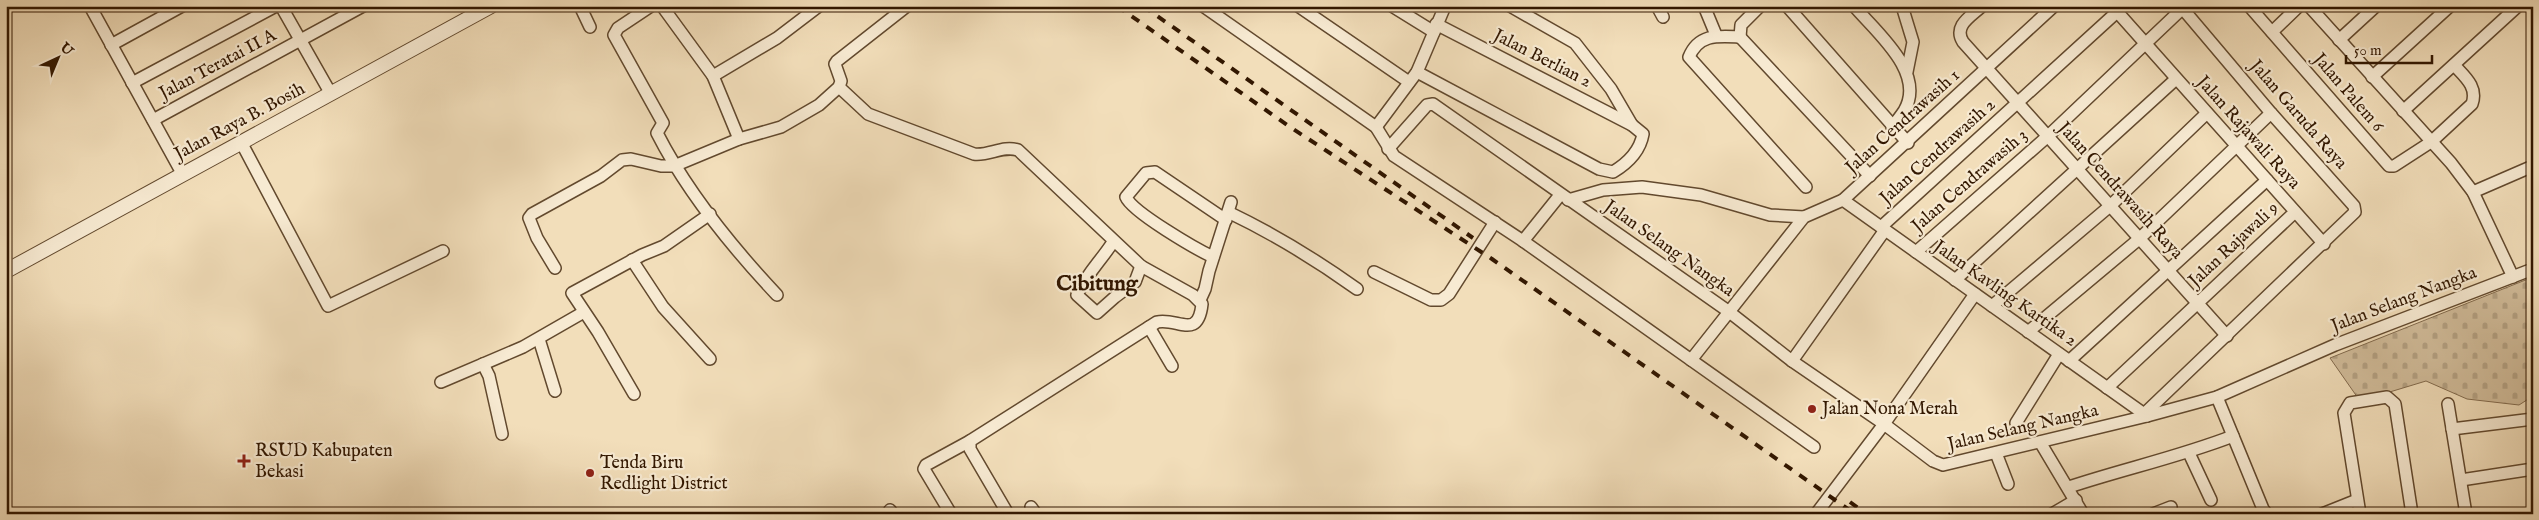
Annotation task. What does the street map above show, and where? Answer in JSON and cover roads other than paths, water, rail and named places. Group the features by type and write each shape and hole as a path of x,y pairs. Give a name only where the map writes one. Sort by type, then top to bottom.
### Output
{"street":[{"path":"111,45 182,6"},
{"path":"132,83 276,6"},
{"path":"281,6 331,94"},
{"name":"Jalan Teratai II A","path":"153,120 363,6"},
{"path":"580,6 590,27"},
{"path":"651,6 618,28 614,35 663,122 657,133 674,166 745,261 777,295"},
{"path":"662,6 713,76 739,139"},
{"path":"713,76 777,38 819,6"},
{"path":"555,268 533,230 529,218 532,214 601,176 622,160 631,159 661,166 674,166 739,139 781,127 819,105 839,88 841,81 835,64 837,61 908,6"},
{"path":"1203,6 1376,126 1394,156 1523,241 1814,447"},
{"path":"1298,6 1409,82"},
{"name":"Jalan Berlian 2","path":"1392,6 1632,125"},
{"path":"1376,126 1417,72 1445,6"},
{"path":"1417,72 1599,169 1613,172 1628,164 1639,147 1643,134 1632,125 1611,90 1574,43 1510,6"},
{"path":"1657,6 1663,17"},
{"path":"1704,6 1716,35"},
{"path":"1740,37 1741,25 1760,6"},
{"path":"1787,6 1908,143"},
{"path":"1854,6 1904,63 1907,74 1908,93 1905,110 1892,127"},
{"path":"1902,6 1913,42 1907,74"},
{"name":"Jalan Cendrawasih Raya","path":"1982,6 1960,28 1958,33 1963,42 2227,336"},
{"name":"Jalan Cendrawasih 1","path":"1804,217 1843,200 1908,143 2054,6"},
{"name":"Jalan Palem 6","path":"2249,6 2389,166 2394,166 2431,142"},
{"path":"2272,32 2298,6"},
{"path":"2309,6 2451,163 2473,192 2513,277"},
{"path":"2339,40 2376,6"},
{"path":"2372,77 2450,6"},
{"path":"2403,111 2518,6"},
{"path":"92,7 182,173"},
{"name":"Jalan Raya B. Bosih","path":"6,271 182,173 331,94 483,8"},
{"name":"Jalan Cendrawasih 3","path":"1916,252 2048,136 2146,45 2180,8"},
{"name":"Jalan Garuda Raya","path":"2146,415 2353,217 2356,212 2354,206 2180,8"},
{"name":"Jalan Rajawali Raya","path":"2115,9 2324,244"},
{"name":"Jalan Cendrawasih 2","path":"1792,361 1883,229 2115,9"},
{"path":"1806,187 1689,57 1692,48 1716,35 1740,37 1870,176"},
{"path":"2431,142 2472,104 2475,95 2473,87 2454,65"},
{"path":"1955,280 2176,79"},
{"path":"839,88 868,114 974,154 985,154 1010,147 1018,150 1141,266 1200,300"},
{"name":"Jalan Selang Nangka","path":"1388,148 1427,105 1433,104 1728,311 1792,361 1884,424 1933,461 1943,465 2217,397 2336,345 2533,269"},
{"path":"1992,306 2110,206 2207,113"},
{"path":"2028,332 2139,239 2235,145 2271,113"},
{"path":"241,142 328,306 443,251"},
{"path":"2473,192 2533,166"},
{"path":"1213,258 1135,208 1126,197 1146,173 1155,172 1306,253 1357,289"},
{"path":"2069,361 2267,180"},
{"path":"1523,241 1564,197 1603,190 1642,187 1701,195 1770,215 1804,217"},
{"name":"Jalan Kavling Kartika 2","path":"1843,200 2146,415"},
{"path":"950,514 924,468 926,465 970,442 1149,327 1164,320 1181,326 1190,325 1198,319 1201,312 1200,300 1228,211"},
{"name":"Jalan Rajawali 9","path":"2107,388 2295,212"},
{"path":"634,394 572,293 632,260 664,246 710,214"},
{"path":"1691,360 1804,217"},
{"path":"1374,272 1431,300 1441,300 1449,294 1495,222"},
{"path":"1114,242 1103,258 1086,276 1077,295 1089,308 1097,313 1135,282 1141,266"},
{"path":"632,260 663,307 710,360"},
{"path":"1816,514 1884,424 1976,294"},
{"path":"441,382 539,339 584,312"},
{"path":"1149,327 1172,366"},
{"path":"539,339 555,392"},
{"path":"2016,423 2059,354"},
{"path":"483,364 489,376 502,434"},
{"path":"2217,397 2261,512"},
{"path":"2360,514 2344,413 2350,403 2386,397 2395,404 2412,514"},
{"path":"2448,404 2466,514"},
{"path":"2452,429 2533,419"},
{"path":"2069,487 2116,471 2189,453 2233,436"},
{"path":"970,442 970,449 1008,514"},
{"path":"2040,442 2069,487 2083,514"},
{"path":"1996,453 2008,484"},
{"path":"2189,453 2211,500"},
{"path":"2461,480 2533,468"},
{"path":"2052,514 2076,500"},
{"path":"2322,514 2357,500"},
{"path":"2153,514 2171,507"}],"railway":[{"path":"1117,6 1290,127 1492,259 1855,514"},
{"path":"1143,6 1473,238"},
{"path":"1850,502 1866,514"}],"place":[{"name":"Jalan Nona Merah","path":"1812,409"},
{"name":"RSUD Kabupaten Bekasi","path":"244,461"},
{"name":"Tenda Biru Redlight District","path":"590,473"}],"district":[{"name":"Cibitung","path":"1097,284"}]}
